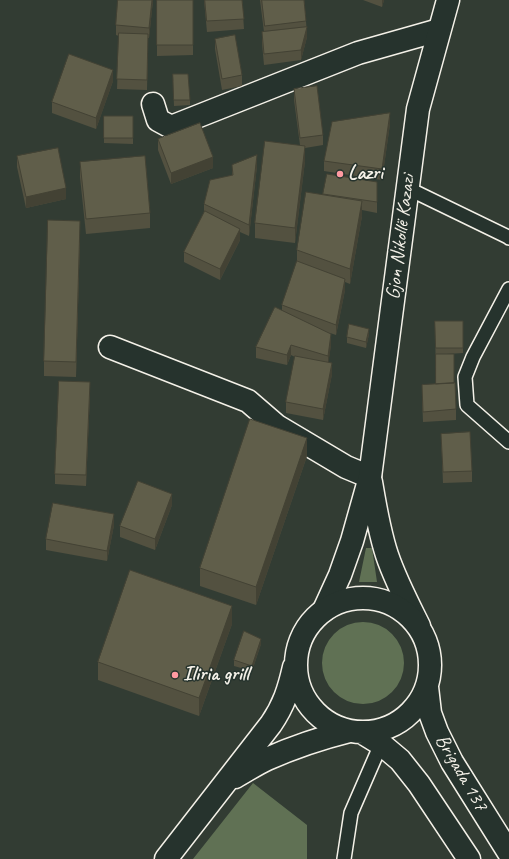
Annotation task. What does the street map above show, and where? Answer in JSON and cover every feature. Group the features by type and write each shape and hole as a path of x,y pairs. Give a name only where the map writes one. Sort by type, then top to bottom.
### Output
{"street":[{"name":"Gjon Nikollë Kazazi","path":"324,610 340,575 352,541 370,477 418,109 448,0"},
{"path":"153,104 158,120 171,127 358,53 439,30"},
{"path":"110,347 248,401 277,426 346,467 370,477"},
{"name":"Gjon Nikollë Kazazi","path":"370,477 379,526 387,555 398,584 419,626"},
{"name":"Brigada 137","path":"356,732 384,730 403,720 418,706 427,687 431,666 428,645 419,626 404,610 385,601 364,597 343,600 324,610 308,624 299,644 295,665 299,688 310,708 328,723 356,732 381,744 400,760 419,784 469,859"},
{"path":"166,859 281,709 288,694 295,665"},
{"name":"Brigada 137","path":"427,687 430,713 437,732 452,762 509,853"},
{"path":"224,785 272,756 317,739 356,732"}],"lane":[{"path":"407,188 509,238"},
{"path":"509,289 473,357 465,377 467,405 509,442"},
{"path":"344,859 351,813 381,744"}],"green space":[{"path":"366,548 372,548 377,582 359,582"},
{"path":"363,622 379,625 392,634 401,647 404,663 401,679 392,692 379,701 363,704 347,701 334,692 325,679 322,663 325,647 334,634 347,625"},
{"path":"253,783 307,825 307,859 193,859"}],"building":[{"path":"118,0 152,0 149,28 116,25"},
{"path":"157,0 193,0 193,45 157,45"},
{"path":"205,0 242,0 244,19 207,21"},
{"path":"262,0 304,0 306,21 265,26"},
{"path":"307,27 301,50 264,54 262,32"},
{"path":"119,33 148,34 147,80 117,79"},
{"path":"235,35 242,75 222,79 215,39"},
{"path":"69,54 113,70 96,118 52,102"},
{"path":"173,74 188,74 190,100 174,100"},
{"path":"317,86 323,135 300,138 294,89"},
{"path":"390,113 382,169 324,161 332,122"},
{"path":"104,116 133,116 133,138 104,138"},
{"path":"200,123 213,157 171,173 158,139"},
{"path":"265,141 305,146 295,228 255,223"},
{"path":"58,148 66,188 26,197 17,156"},
{"path":"257,155 249,225 204,204 210,180 233,175 232,165"},
{"path":"145,156 150,213 86,219 80,162"},
{"path":"327,174 377,182 377,202 323,194"},
{"path":"306,192 362,201 350,269 297,250"},
{"path":"205,211 240,229 220,269 184,252"},
{"path":"48,220 80,221 76,362 44,361"},
{"path":"297,261 345,279 336,325 282,305"},
{"path":"275,307 331,334 328,356 291,345 287,355 256,347"},
{"path":"435,321 463,321 463,348 436,348"},
{"path":"349,324 369,329 366,342 347,337"},
{"path":"436,354 454,354 454,383 436,384"},
{"path":"295,356 332,363 323,409 286,402"},
{"path":"59,381 90,382 86,475 55,474"},
{"path":"455,383 456,409 423,412 422,385"},
{"path":"250,419 307,438 256,587 200,568"},
{"path":"470,432 472,471 443,472 441,434"},
{"path":"138,481 172,494 155,539 120,526"},
{"path":"53,503 114,514 107,551 46,539"},
{"path":"130,570 232,606 199,698 98,662"},
{"path":"244,631 261,639 252,666 234,660"}],"place":[{"name":"Lazri","path":"340,174"},
{"name":"Iliria grill","path":"175,675"}]}
